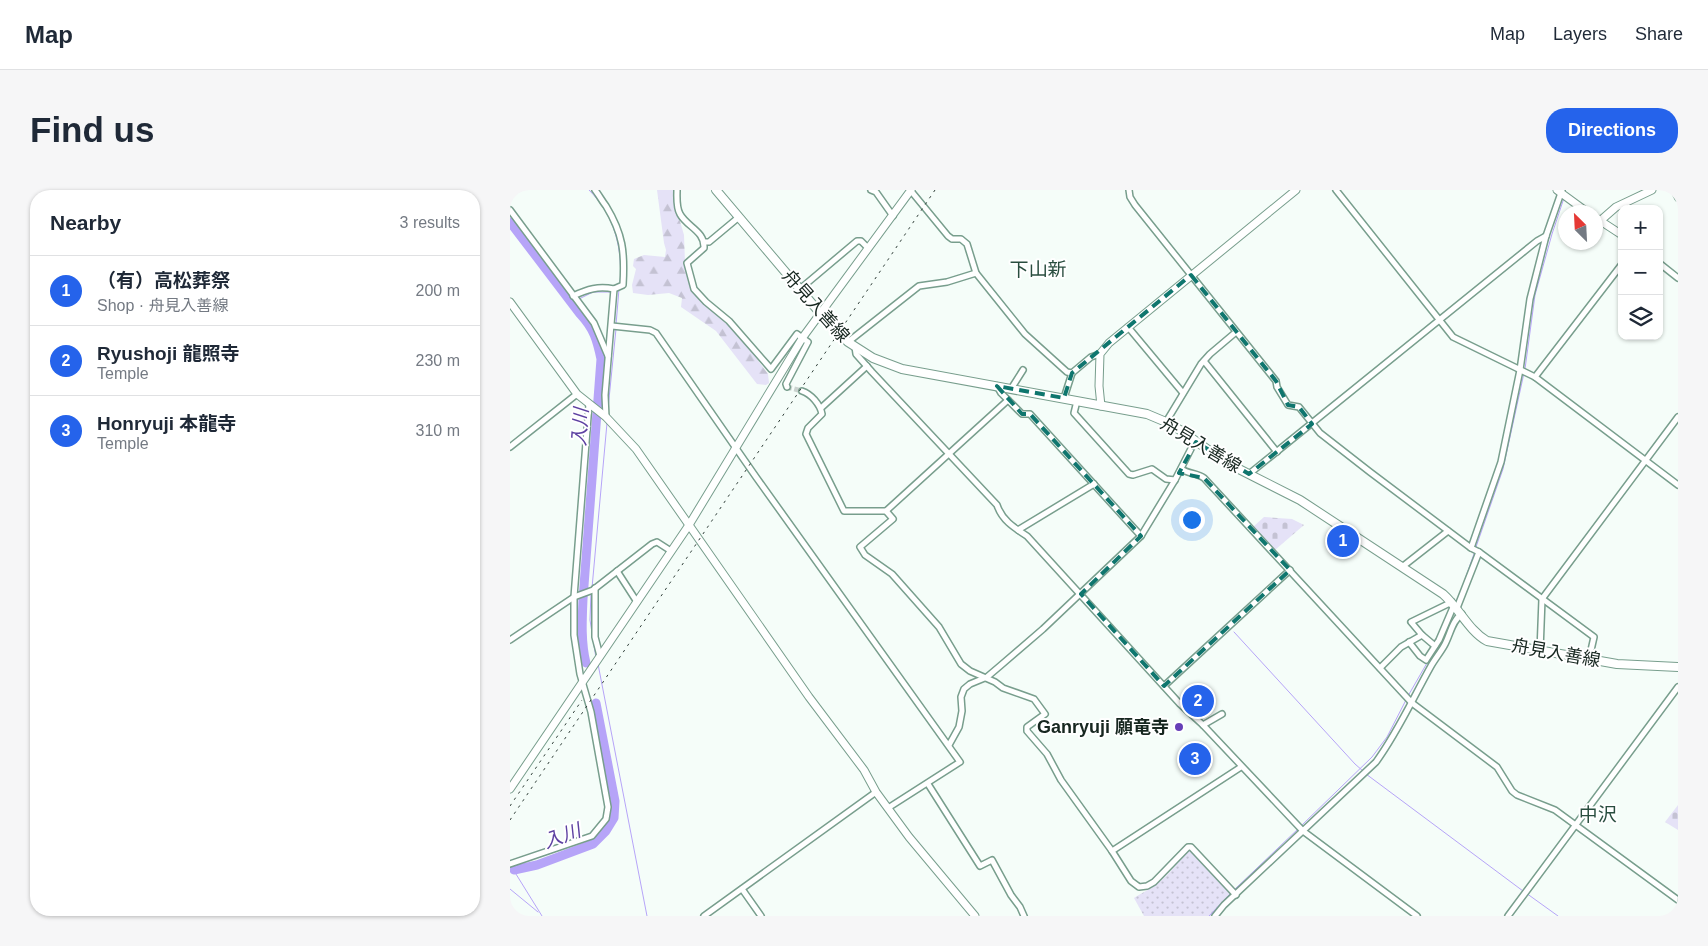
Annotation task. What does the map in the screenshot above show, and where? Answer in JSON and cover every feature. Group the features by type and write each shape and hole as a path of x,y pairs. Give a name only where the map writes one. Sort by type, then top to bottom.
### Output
{"main road":[{"name":"舟見入善線","path":"716,190 820,313 851,344 873,358 902,368 1147,414 1166,422 1227,463 1300,500 1402,567 1456,607 1475,633 1488,641 1618,664 1678,667"}],"street":[{"path":"574,296 596,287 614,289 623,285 621,236 614,219 595,190"},
{"path":"677,190 677,202 680,213 702,236 704,242 704,248 687,263 694,289 706,302 730,321 771,369 797,334 808,342 786,384 787,387"},
{"path":"871,190 876,192 893,216"},
{"path":"510,789 689,525 803,337 911,190 948,236 952,239 961,239 967,244 976,273 1025,334 1067,372 1072,373"},
{"path":"1129,190 1134,205 1276,381 1277,387 1288,406 1300,407 1320,433 1448,531 1594,637 1589,660"},
{"path":"1064,398 1072,373 1091,357 1100,354 1108,344 1128,327 1296,190"},
{"path":"1336,190 1453,337 1534,378 1678,485"},
{"path":"1603,216 1616,207 1652,190"},
{"path":"1674,190 1678,198"},
{"path":"1471,548 1501,462 1520,370 1530,299 1560,191 1578,205"},
{"path":"510,210 594,323 608,356"},
{"path":"704,242 709,242 739,217"},
{"path":"1603,223 1618,232"},
{"path":"1249,474 1537,241 1546,236"},
{"path":"800,289 857,241 861,241 868,248"},
{"path":"1663,267 1678,278"},
{"path":"1534,378 1618,269"},
{"path":"976,273 947,282 919,286 851,344 856,354 997,505 1000,515 1027,536 1180,704 1204,724 1303,832 1417,916"},
{"path":"604,416 614,289"},
{"path":"510,302 577,394 604,416 636,449 809,697 864,770 876,792 909,836 975,916"},
{"path":"612,326 650,330 656,333 960,762 888,808"},
{"path":"1128,327 1183,393"},
{"path":"1166,422 1204,361 1236,332"},
{"path":"1100,354 1099,386 1101,406"},
{"path":"1204,361 1277,452"},
{"path":"821,408 867,366"},
{"path":"1011,389 1024,370"},
{"path":"996,386 1022,414 1030,414 1141,536"},
{"path":"802,391 808,393 821,408 822,414 808,428 806,434 844,511 886,511 1008,400"},
{"path":"510,447 577,394"},
{"path":"1077,401 1074,413 1129,474 1133,475 1152,469 1166,479 1175,480"},
{"path":"511,864 592,836 606,819 608,807 591,712 574,635 590,405"},
{"path":"1540,651 1542,600 1678,417"},
{"path":"949,745 958,727 962,712 964,690 970,684 987,678 1141,536 1175,480 1195,441"},
{"path":"1181,469 1188,474 1199,475 1204,478 1412,703 1497,767 1512,792 1555,810 1678,900"},
{"path":"1018,530 1094,484"},
{"path":"886,511 893,518 860,548 866,555 892,574 939,627 961,664 970,671 987,678 1003,688 1034,699 1040,706 1045,714 1027,727 1027,731 1047,754 1061,780 1131,881 1139,887 1147,886 1154,882 1185,849 1191,847 1236,895"},
{"path":"1402,567 1448,531"},
{"path":"510,640 576,596 594,589 657,542 671,551"},
{"path":"1409,642 1420,656 1426,660 1456,607 1479,552"},
{"path":"1164,686 1290,570"},
{"path":"617,572 637,602"},
{"path":"594,589 595,637 600,656"},
{"path":"1434,646 1411,622 1456,607"},
{"path":"1215,916 1224,905 1376,762 1412,703 1451,632 1456,607"},
{"path":"1380,668 1402,647 1422,635"},
{"path":"1508,916 1678,687"},
{"path":"1204,724 1222,714"},
{"path":"1112,851 1241,766"},
{"path":"928,784 980,866 992,860 1024,916"},
{"path":"704,916 876,792"},
{"path":"742,889 761,916"}],"highlighted area":[{"path":"1191,275 1276,381 1288,405 1299,407 1312,424 1249,474 1196,442 1179,473 1204,478 1290,570 1164,686 1081,594 1141,536 1030,414 1022,414 997,386 1064,398 1072,373"}],"green space":[{"path":"657,190 675,190 675,204 684,235 685,263 692,291 728,323 742,339 768,374 769,383 766,385 757,384 716,331 681,307 682,298 669,293 648,295 633,293 632,285 636,269 633,266 634,259 644,255 665,257 666,250"},
{"path":"1264,517 1292,519 1304,525 1275,550 1253,527"},
{"path":"1678,805 1678,830 1665,822"},
{"path":"1189,849 1232,894 1213,916 1144,916 1134,898 1162,879"}],"waterway":[{"path":"589,190 605,211 615,234 620,259 620,285"},
{"path":"1525,369 1535,295 1564,198"},
{"name":"入川","path":"510,222 589,325 596,340 601,359 583,599 582,624 586,663"},
{"path":"616,325 619,289"},
{"path":"579,299 593,292 611,292"},
{"name":"入川","path":"572,304 576,301"},
{"path":"608,409 616,329"},
{"path":"1476,547 1503,469 1524,373"},
{"path":"592,588 607,423"},
{"path":"1463,585 1475,551"},
{"path":"591,592 590,620 596,658"},
{"path":"1234,632 1363,771"},
{"path":"1408,696 1427,663"},
{"path":"598,664 647,916"},
{"path":"1301,826 1372,757 1387,737 1406,700"},
{"name":"入川","path":"514,870 537,865 593,844 606,831 614,818 615,801 596,703"},
{"path":"1366,774 1523,891"},
{"path":"1234,890 1298,829"},
{"path":"511,866 542,916"},
{"path":"510,889 538,912"},
{"path":"1209,916 1231,893"},
{"path":"1526,893 1558,916"}],"tunnel":[{"path":"787,387 802,391"}],"railway":[{"path":"510,820 935,190"},
{"path":"510,806 582,700"}],"place":[{"name":"（有）高松葬祭","path":"1343,541"},
{"name":"Ryushoji 龍照寺","path":"1198,701"},
{"name":"Ganryuji 願竜寺","path":"1179,727"},
{"name":"Honryuji 本龍寺","path":"1195,759"}],"district":[{"name":"下山新","path":"1038,269"},
{"name":"中沢","path":"1598,814"}]}
